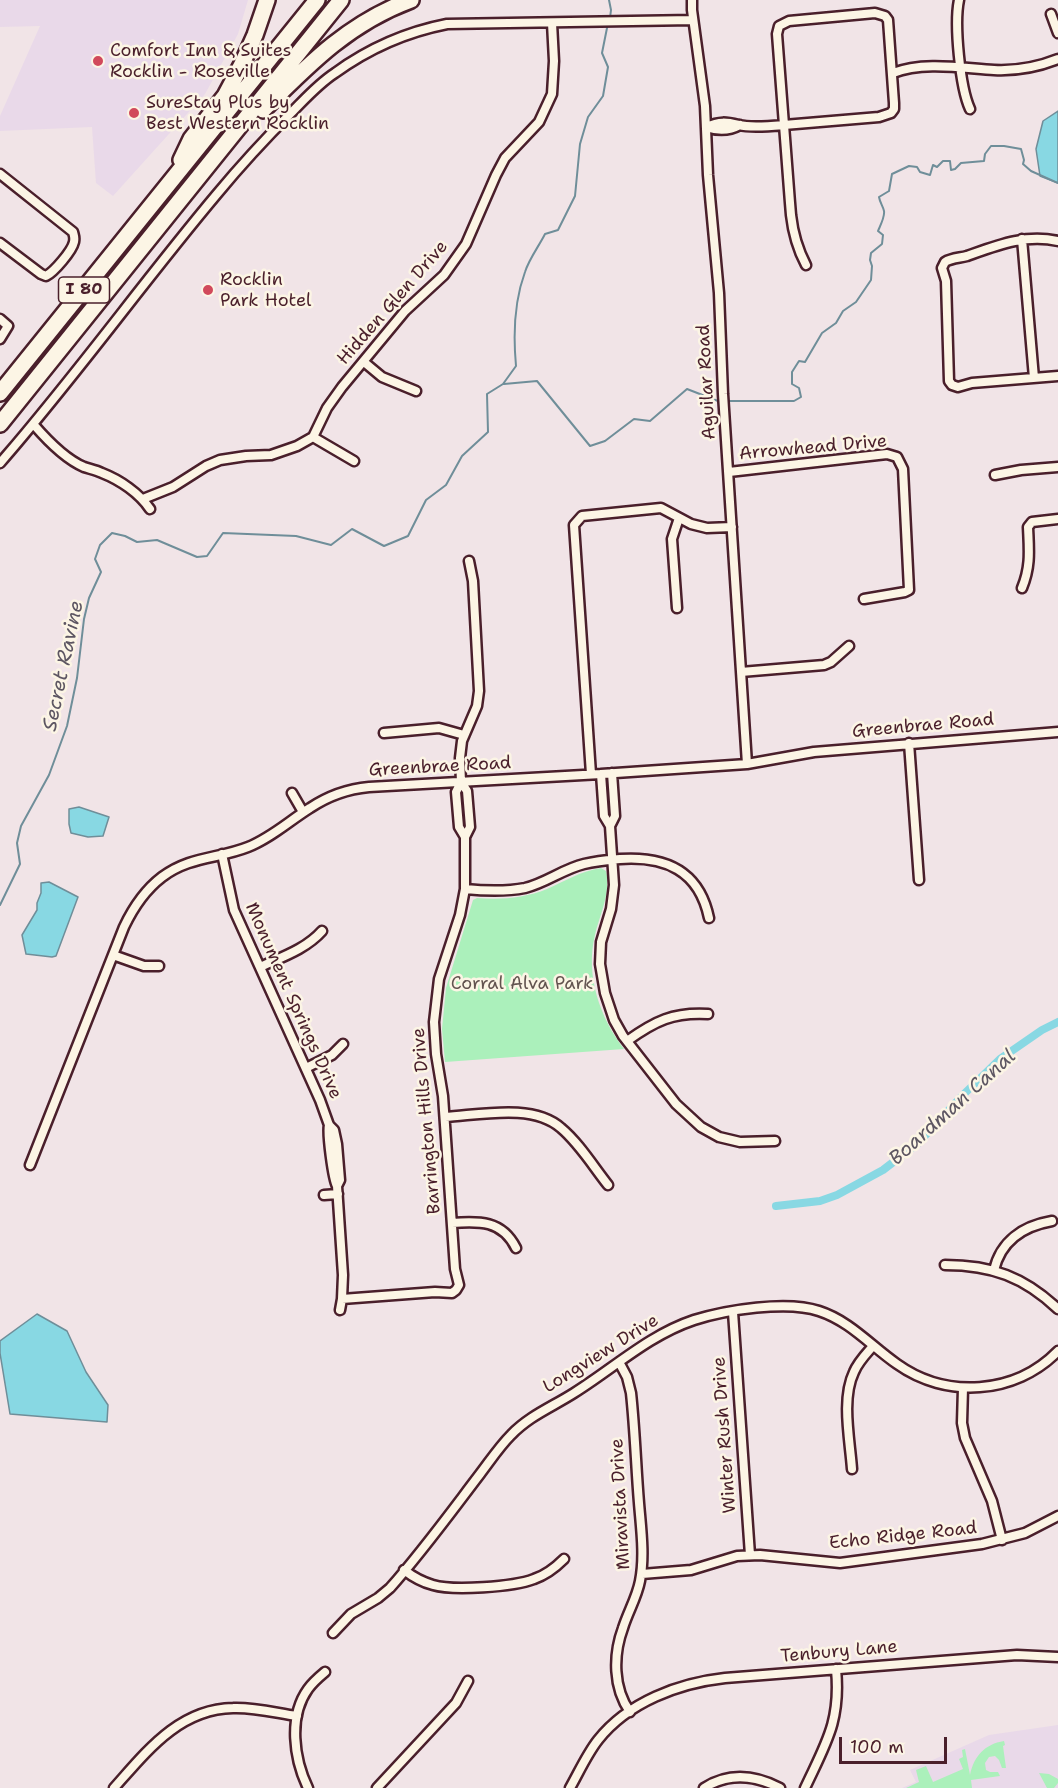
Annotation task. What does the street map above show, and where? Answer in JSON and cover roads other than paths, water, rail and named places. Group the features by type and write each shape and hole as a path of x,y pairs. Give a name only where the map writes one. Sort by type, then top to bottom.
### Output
{"highway":[{"path":"168,186 191,139 225,96 255,35 267,0"},
{"name":"I 80","path":"0,393 317,0"},
{"name":"I 80","path":"0,424 340,0"},
{"path":"203,172 266,107 338,39 380,12 411,0"}],"street":[{"name":"Aguilar Road","path":"692,0 705,106 708,175 719,293 723,394 747,764"},
{"path":"959,0 957,15 961,68 963,87 970,109"},
{"path":"706,127 724,122 740,125 784,125 879,117 891,113 894,103 888,20 880,14 789,21 779,26 777,34 784,125 793,229 796,244 806,265"},
{"path":"1051,14 1058,33"},
{"path":"0,463 34,425 178,241 253,152 317,87 334,73 381,45 421,29 447,24 693,21"},
{"name":"Hidden Glen Drive","path":"313,437 334,397 405,311 444,275 466,244 505,158 539,122 552,94 556,23"},
{"path":"892,73 902,75 915,71 936,70 953,72 961,68 1014,69 1058,59"},
{"path":"0,174 73,232 74,244 52,273 46,276 0,243"},
{"path":"1058,241 1038,238 1008,242 964,257 950,259 942,268 946,281 949,381 952,385 958,387 1058,376"},
{"path":"1022,239 1034,378"},
{"path":"0,319 8,326 0,339"},
{"path":"364,362 382,377 416,391"},
{"path":"34,425 67,457 83,467 104,473 123,484 143,499 150,509"},
{"path":"143,499 173,487 220,460 271,455 297,446 313,437 354,461"},
{"name":"Arrowhead Drive","path":"729,472 887,454 897,457 903,469 909,590 864,599"},
{"path":"995,475 1058,467"},
{"path":"591,774 574,525 582,516 661,508 691,524 707,528 732,527"},
{"path":"677,608 672,539 679,518"},
{"path":"1022,588 1028,575 1030,562 1028,527 1032,522 1058,519"},
{"name":"Barrington Hills Drive","path":"342,1299 435,1292 452,1293 459,1285 455,1269 445,1118 434,1040 439,979 460,915 465,889 465,837 459,827 456,792 461,782 460,758 464,735 475,712 479,691 473,581 469,561"},
{"path":"741,672 824,665 831,662 849,646"},
{"path":"384,733 439,728 464,735"},
{"name":"Greenbrae Road","path":"30,1165 133,910 155,883 170,872 186,863 256,844 328,797 355,788 747,764 802,753 1058,732"},
{"path":"909,743 919,880"},
{"path":"610,826 615,816 612,773"},
{"path":"601,774 604,816 610,826 614,897 601,942 600,964 609,1008 618,1029 676,1104 701,1127 719,1137 740,1142 775,1141"},
{"path":"292,793 303,812"},
{"name":"Monument Springs Drive","path":"222,854 234,910 306,1068 329,1125 334,1130 340,1180 337,1190 343,1275 340,1310"},
{"path":"465,889 495,891 524,888 583,864 635,858 655,860 672,865 696,885 705,901 709,918"},
{"path":"260,967 300,948 316,938 322,931"},
{"path":"113,955 144,966 159,966"},
{"path":"627,1041 650,1025 670,1017 690,1013 708,1014"},
{"path":"306,1068 332,1055 343,1044"},
{"path":"445,1118 523,1112 540,1115 554,1122 567,1133 608,1185"},
{"path":"324,1195 337,1190"},
{"path":"452,1223 474,1221 492,1225 509,1236 516,1248"},
{"path":"994,1270 1002,1249 1017,1234 1033,1225 1052,1221"},
{"path":"945,1265 994,1270 1027,1284 1058,1309"},
{"name":"Longview Drive","path":"333,1633 351,1614 384,1593 499,1448 530,1418 573,1394 645,1344 674,1328 706,1316 784,1305 807,1307 840,1320 895,1363 917,1376 941,1385 963,1388 989,1386 1017,1379 1039,1367 1058,1351"},
{"name":"Winter Rush Drive","path":"733,1312 750,1555"},
{"path":"852,1469 847,1394 855,1369 873,1346"},
{"name":"Miravista Drive","path":"619,1362 627,1377 631,1393 642,1545 642,1574 637,1593 623,1626 617,1655 620,1690 630,1712"},
{"path":"963,1388 964,1438 992,1501 1002,1540"},
{"name":"Echo Ridge Road","path":"642,1574 691,1570 730,1557 750,1555 840,1563 1002,1540 1025,1533 1058,1516"},
{"path":"404,1570 433,1586 462,1588 528,1581 549,1572 564,1559"},
{"name":"Tenbury Lane","path":"570,1788 597,1741 610,1727 630,1712 665,1692 708,1680 1017,1655 1058,1656"},
{"path":"805,1788 834,1723 838,1702 836,1669"},
{"path":"308,1788 300,1768 295,1737 297,1716 309,1687 325,1672"},
{"path":"377,1788 456,1703 468,1681"},
{"path":"114,1788 160,1738 193,1716 212,1710 233,1708 297,1716"},
{"path":"704,1788 723,1779 741,1776 760,1779 780,1788"}],"water":[{"path":"1058,111 1058,183 1040,176 1036,149 1043,121"},
{"path":"79,807 109,817 103,836 88,837 71,833 69,809"},
{"path":"49,882 78,897 56,956 26,954 22,935 37,910 41,883"},
{"path":"37,1314 67,1331 86,1372 108,1405 107,1422 10,1414 0,1341"}],"waterway":[{"name":"Secret Ravine","path":"609,0 610,18"},
{"name":"Secret Ravine","path":"0,905 20,864 17,843 21,826 49,775 67,726 77,678 84,619 89,598 101,572 95,559 100,545 112,533 137,542 157,540 197,557 207,556 223,533 296,536 331,545 352,529 384,546 408,536 426,500 446,485 462,456 488,432 487,394 503,384 516,366 515,330 521,283 545,234 558,230 575,196 580,144 588,117 603,96 608,67 602,53 608,23"},
{"path":"728,401 794,401 801,397 799,388 792,384 792,372 799,361 805,362 822,333 836,323 843,311 856,302 871,280 871,253 882,244 883,235 878,231 884,213 879,197 889,191 892,174 909,166 917,167 920,172 930,175 933,165 937,167 943,161 950,161 951,170 961,163 984,161 985,154 991,146 1004,146 1021,149 1023,164 1031,171 1058,183"},
{"path":"504,384 537,381 590,446 605,441 634,419 650,421 687,389 718,401"},
{"name":"Boardman Canal","path":"776,1206 820,1201 837,1195 883,1170 918,1143 1000,1059 1042,1030 1058,1022"}],"place":[{"name":"Comfort Inn & Suites Rocklin - Roseville","path":"98,61"},
{"name":"SureStay Plus by Best Western Rocklin","path":"134,113"},
{"name":"Rocklin Park Hotel","path":"208,290"}],"park label":[{"name":"Corral Alva Park","path":"522,984"}]}
